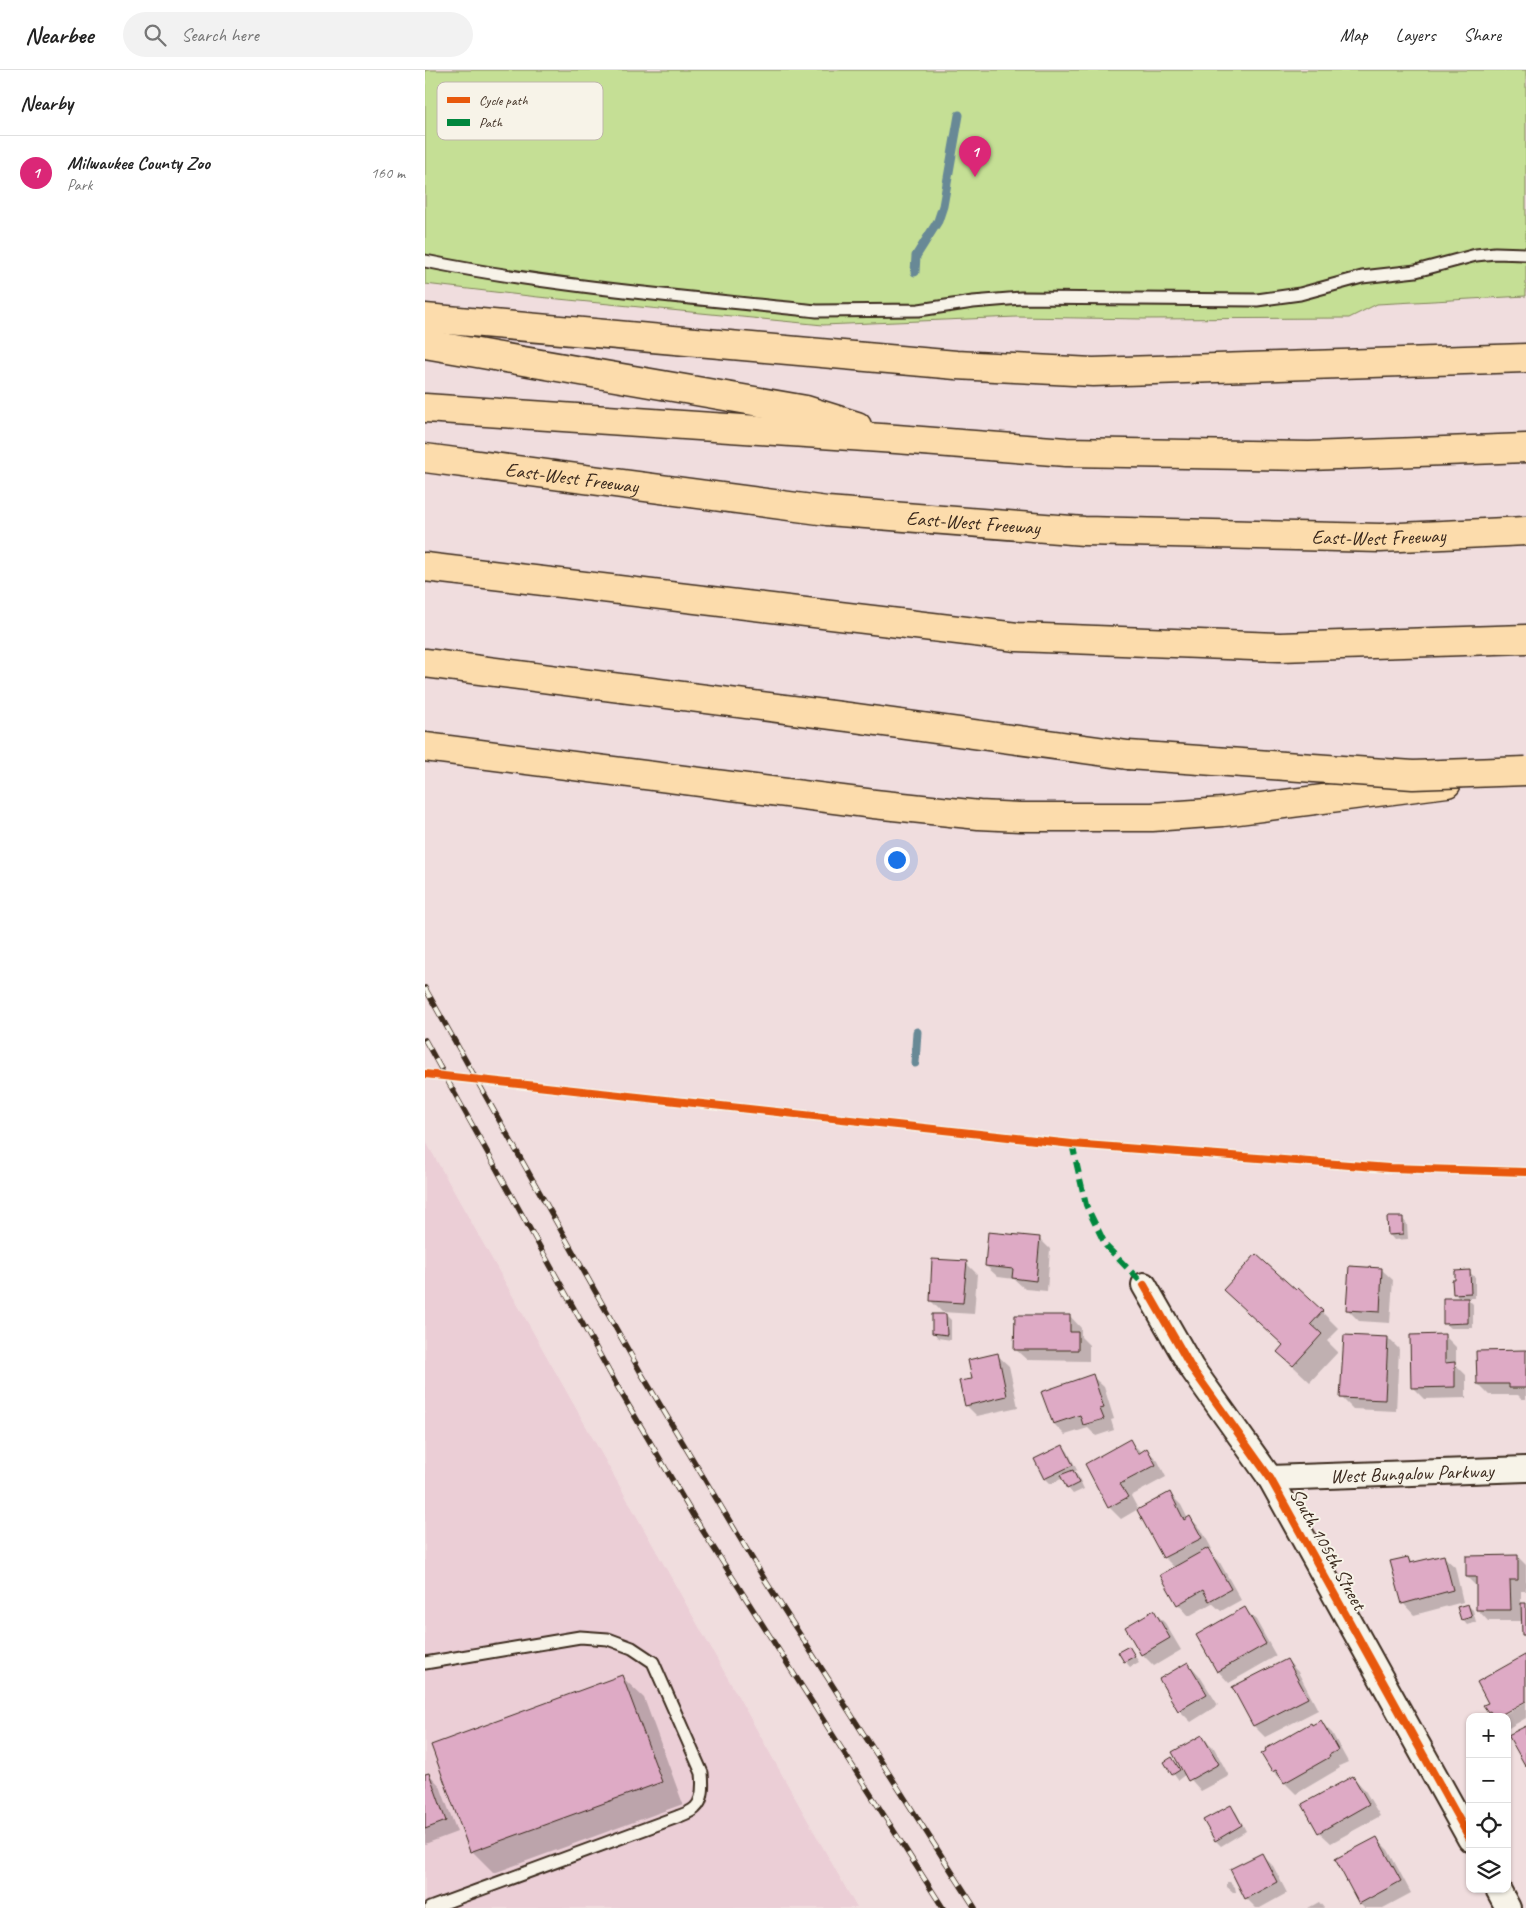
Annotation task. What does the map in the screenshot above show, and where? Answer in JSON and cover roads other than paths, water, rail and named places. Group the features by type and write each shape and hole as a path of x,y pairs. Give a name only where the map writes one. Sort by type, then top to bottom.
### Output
{"highway":[{"path":"425,318 956,365 1093,372 1526,358"},
{"path":"425,344 806,410 896,439"},
{"path":"425,408 1066,452 1289,456 1526,448"},
{"name":"East-West Freeway","path":"425,458 827,511 1084,531 1380,538 1526,531"},
{"path":"425,567 1017,637 1280,647 1526,639"},
{"path":"425,663 858,718 1128,755 1413,775 1526,770"},
{"path":"425,747 874,804 979,815 1020,816 1143,817 1223,812 1416,788 1526,770"}],"street":[{"name":"South 105th Street","path":"1144,1285 1191,1367 1269,1478 1466,1831"},
{"name":"West Bungalow Parkway","path":"1269,1478 1526,1469"},
{"path":"1500,1893 1508,1908"}],"lane":[{"path":"425,260 563,282 817,311 842,312 919,310 973,302 1021,298 1257,300 1300,294 1362,278 1416,271 1475,255 1495,253 1526,254"},
{"path":"425,1663 580,1637 608,1639 632,1648 653,1662 702,1773 703,1786 701,1799 695,1808 677,1817 430,1908"}],"waterway":[{"path":"915,272 916,256 938,221 943,206 959,115"},
{"path":"915,1063 917,1032"}],"railway":[{"path":"425,988 641,1373 765,1580 975,1908"},
{"path":"425,1040 616,1384 694,1517 943,1908"}],"place":[{"name":"Milwaukee County Zoo","path":"975,177"}]}
